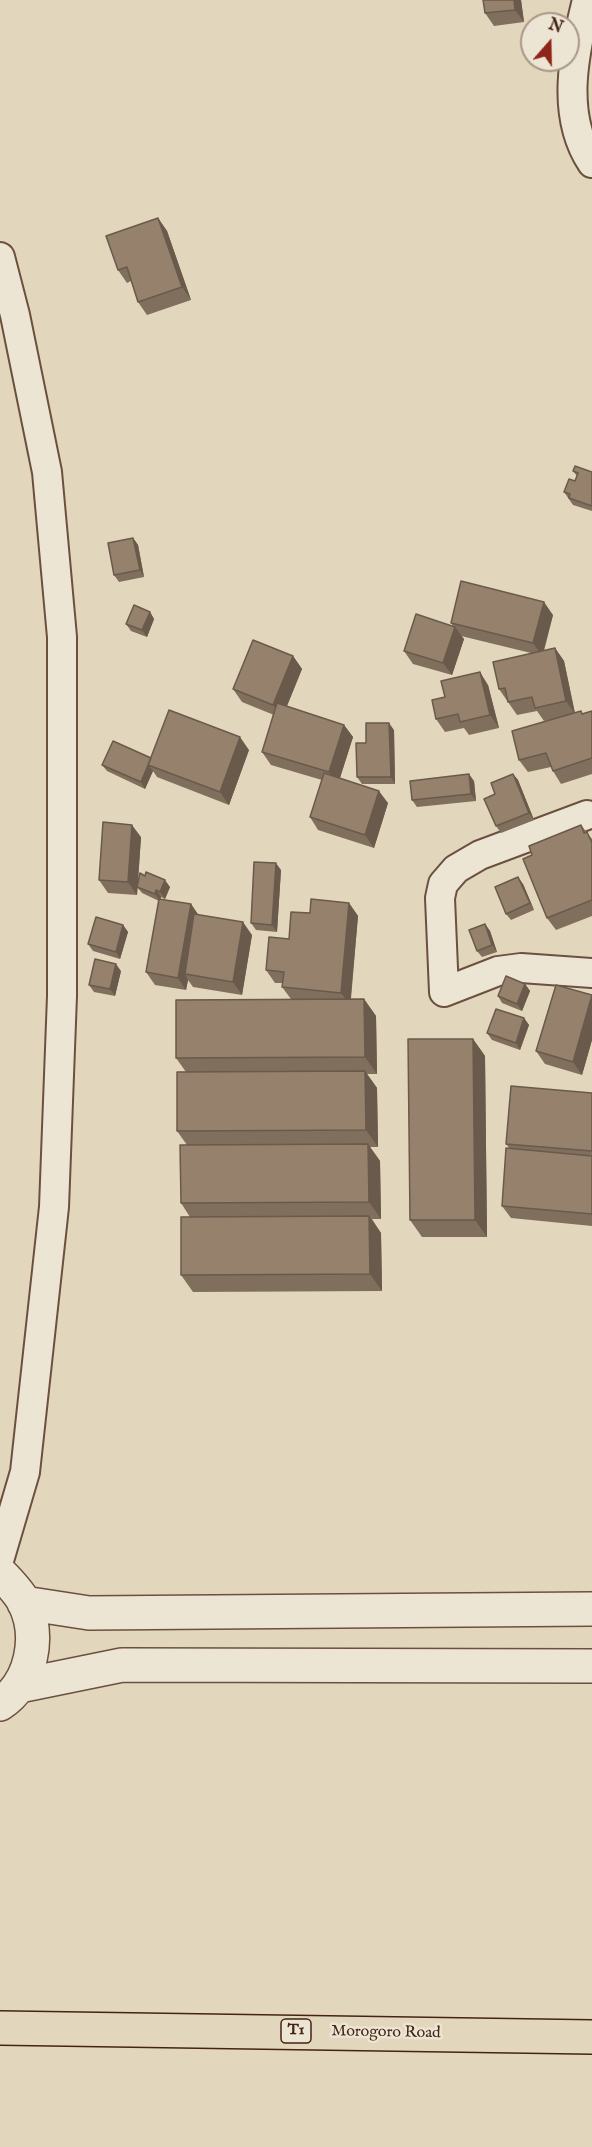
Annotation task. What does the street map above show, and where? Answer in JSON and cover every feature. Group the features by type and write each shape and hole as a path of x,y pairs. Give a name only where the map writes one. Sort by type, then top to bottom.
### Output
{"highway":[{"name":"Morogoro Road","path":"0,2028 592,2037"}],"street":[{"path":"586,0 574,56 573,102 577,135 592,163"},
{"path":"0,257 15,315 47,472 62,637 62,996 54,1207 26,1472 0,1557"},
{"path":"587,815 480,855 456,869 443,884 440,898 444,992 498,971 521,968 592,973"},
{"path":"0,1573 12,1585 24,1603 31,1623 33,1645 28,1666 9,1695"},
{"path":"24,1603 89,1613 592,1609"},
{"path":"9,1695 122,1665 592,1666"}],"building":[{"path":"483,0 514,0 515,10 485,13"},
{"path":"158,218 182,287 138,302 127,267 118,270 106,236"},
{"path":"575,466 592,472 592,506 569,498 570,494 564,492 569,479 575,481 578,473 573,471"},
{"path":"133,538 140,570 114,575 108,543"},
{"path":"461,581 544,602 533,643 451,623"},
{"path":"134,605 150,612 142,630 126,624"},
{"path":"416,614 455,627 443,663 404,651"},
{"path":"253,640 293,656 273,705 233,689"},
{"path":"555,648 566,701 535,708 532,697 508,702 505,688 499,689 493,662"},
{"path":"480,672 490,715 460,722 458,714 436,719 432,700 445,697 441,681"},
{"path":"277,703 344,725 329,772 262,752"},
{"path":"169,710 240,737 220,792 148,765"},
{"path":"581,711 582,714 592,711 592,758 553,771 546,753 519,760 512,731"},
{"path":"366,723 389,723 391,777 357,777 356,743 366,743"},
{"path":"113,741 151,758 141,782 102,765"},
{"path":"324,773 379,791 365,835 310,817"},
{"path":"469,774 471,794 412,800 410,781"},
{"path":"513,774 529,813 496,826 484,799 495,794 491,783"},
{"path":"103,822 132,825 128,882 99,880"},
{"path":"581,825 592,843 592,900 547,918 523,859 532,855 529,846"},
{"path":"254,862 276,863 272,925 251,923"},
{"path":"146,872 165,880 160,892 156,890 155,894 137,887 140,873 145,876"},
{"path":"518,877 530,903 506,914 495,887"},
{"path":"159,899 191,904 178,978 146,972"},
{"path":"311,899 349,903 341,993 282,987 284,972 266,970 269,937 289,939 291,912 310,913"},
{"path":"194,914 243,922 233,982 185,974"},
{"path":"96,917 123,925 116,952 88,944"},
{"path":"485,924 492,945 477,951 469,930"},
{"path":"95,959 116,964 110,989 89,985"},
{"path":"506,976 525,984 517,1004 498,996"},
{"path":"556,985 592,995 573,1062 536,1051"},
{"path":"364,999 365,1057 176,1058 176,1000"},
{"path":"496,1009 524,1018 516,1043 487,1033"},
{"path":"408,1039 473,1039 475,1220 410,1220"},
{"path":"365,1071 366,1130 177,1131 177,1072"},
{"path":"511,1086 592,1093 592,1151 506,1144"},
{"path":"368,1144 369,1202 181,1203 180,1145"},
{"path":"506,1148 592,1156 592,1214 502,1206"},
{"path":"369,1216 370,1274 181,1275 181,1217"}]}
